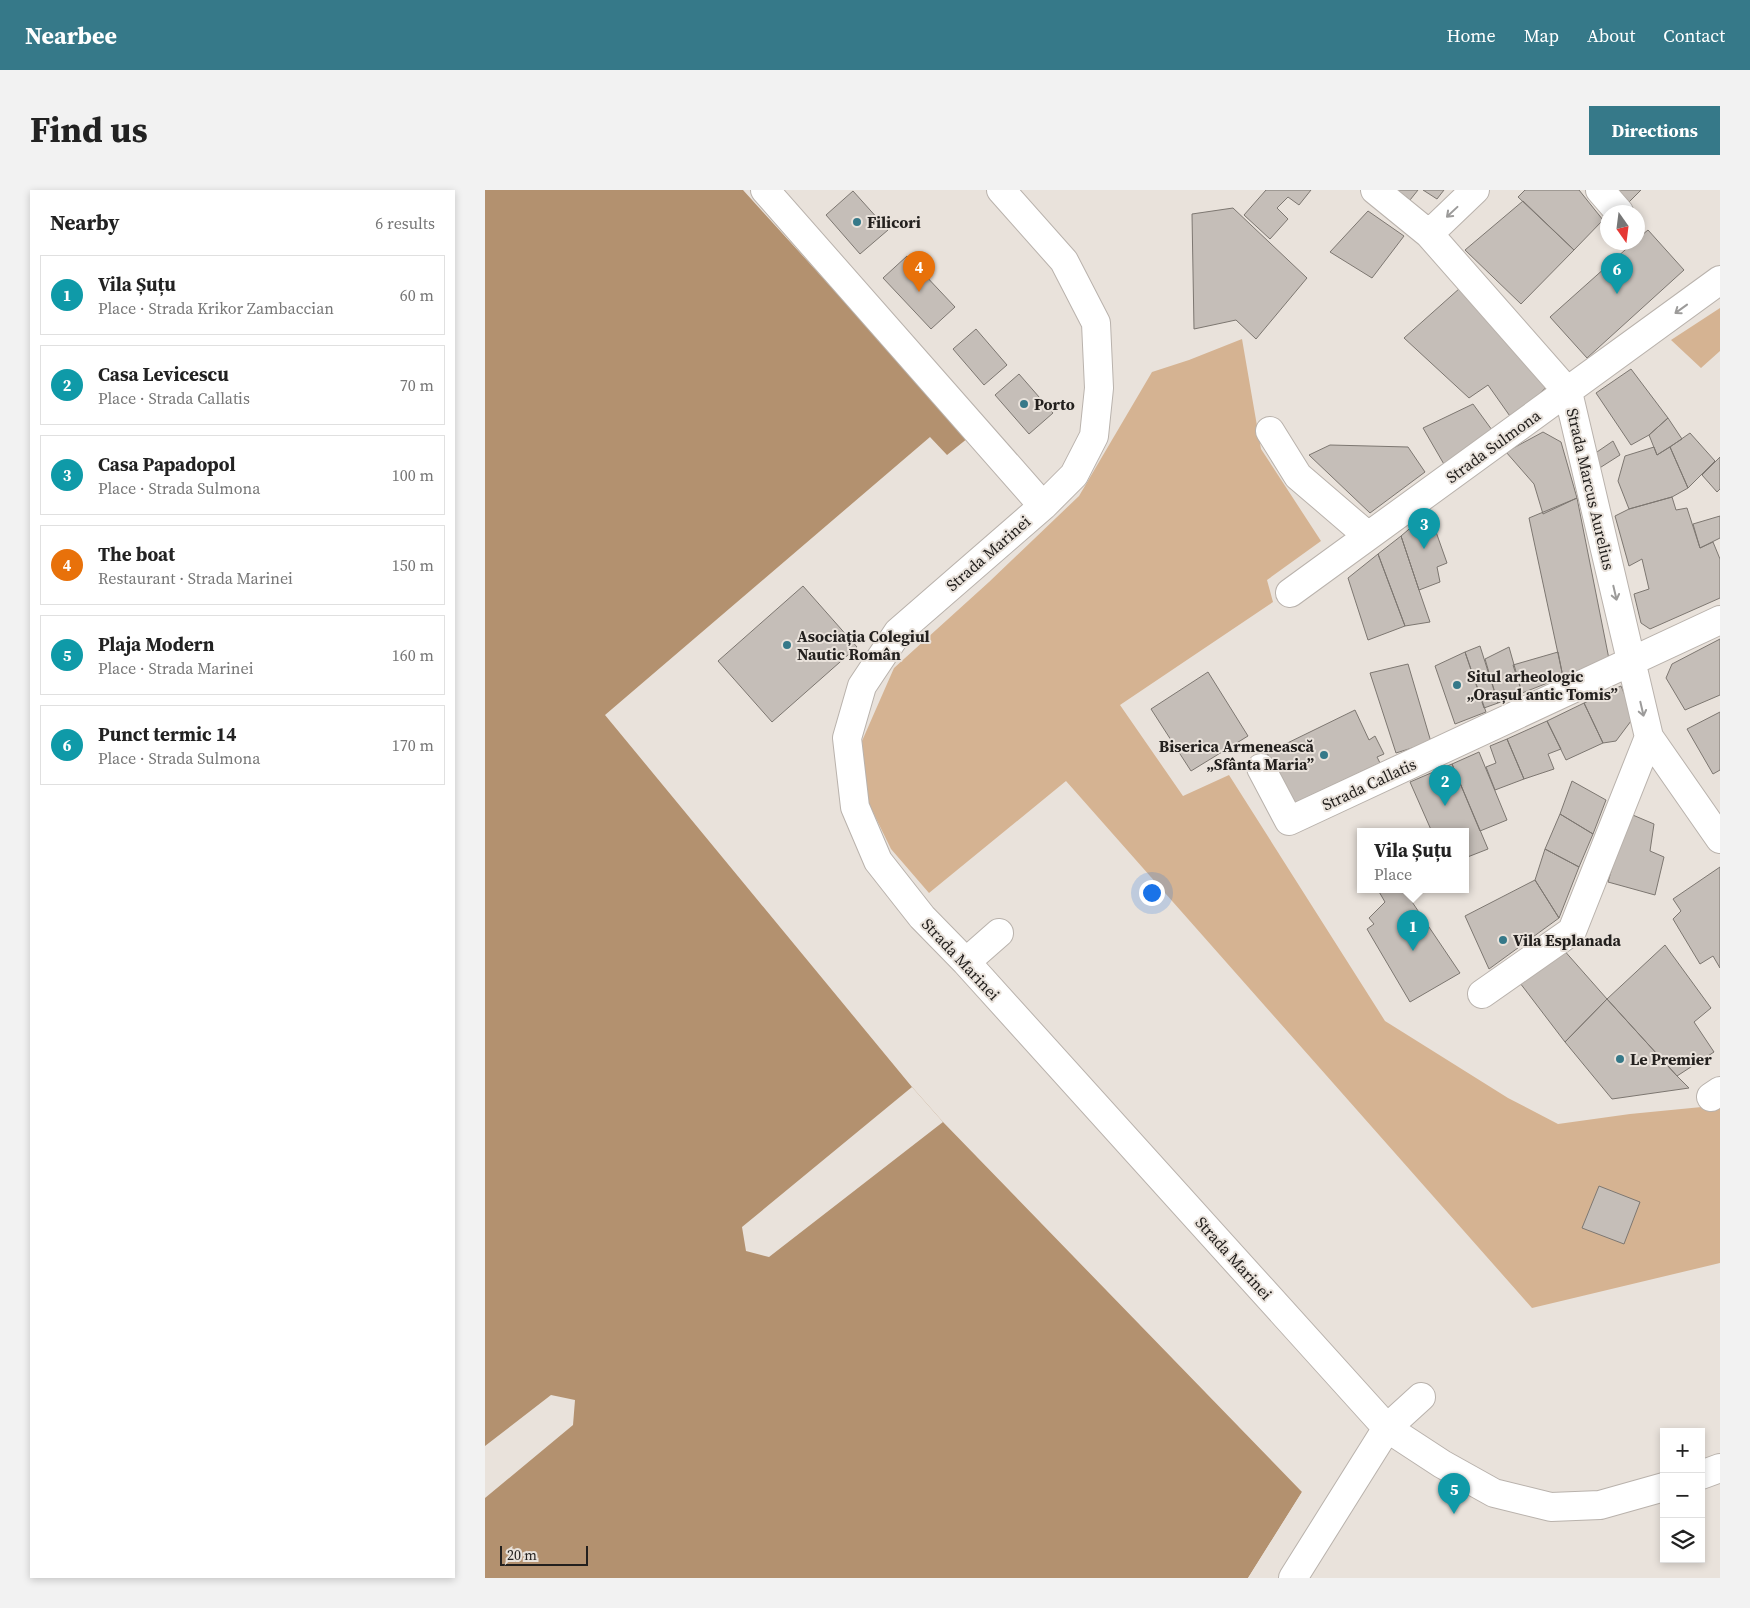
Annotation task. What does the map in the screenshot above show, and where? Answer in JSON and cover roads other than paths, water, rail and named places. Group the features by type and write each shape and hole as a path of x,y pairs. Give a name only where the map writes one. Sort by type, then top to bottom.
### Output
{"street":[{"path":"765,190 1043,506"},
{"name":"Strada Marinei","path":"1001,190 1065,261 1096,323 1099,388 1094,436 1074,475 1043,506 898,632 862,686 847,738 855,807 878,862 922,917 966,962 1387,1428 1442,1464 1494,1493 1551,1507 1600,1505 1660,1489"},
{"name":"Strada Marcus Aurelius","path":"1375,190 1429,234 1568,392 1649,737 1718,834"},
{"path":"1429,234 1475,190"},
{"path":"1600,190 1613,205"},
{"name":"Strada Sulmona","path":"1291,593 1720,280"},
{"path":"1270,431 1298,476 1368,536"},
{"name":"Strada Callatis","path":"1261,768 1289,821 1720,620"},
{"path":"1482,994 1572,931 1649,737"},
{"path":"966,962 999,933"},
{"path":"1293,1578 1387,1428 1421,1397"},
{"path":"1705,1474 1720,1468"}],"place":[{"name":"Filicori","path":"857,222"},
{"name":"The boat","path":"919,292"},
{"name":"Punct termic 14","path":"1617,294"},
{"name":"Porto","path":"1024,404"},
{"name":"Casa Papadopol","path":"1424,549"},
{"name":"Asociația Colegiul Nautic Român","path":"787,645"},
{"name":"Situl arheologic „Orașul antic Tomis”","path":"1457,685"},
{"name":"Biserica Armenească „Sfânta Maria”","path":"1324,755"},
{"name":"Casa Levicescu","path":"1445,806"},
{"name":"Vila Esplanada","path":"1503,940"},
{"name":"Vila Șuțu","path":"1413,951"},
{"name":"Le Premier","path":"1620,1059"},
{"name":"Plaja Modern","path":"1454,1514"}]}
